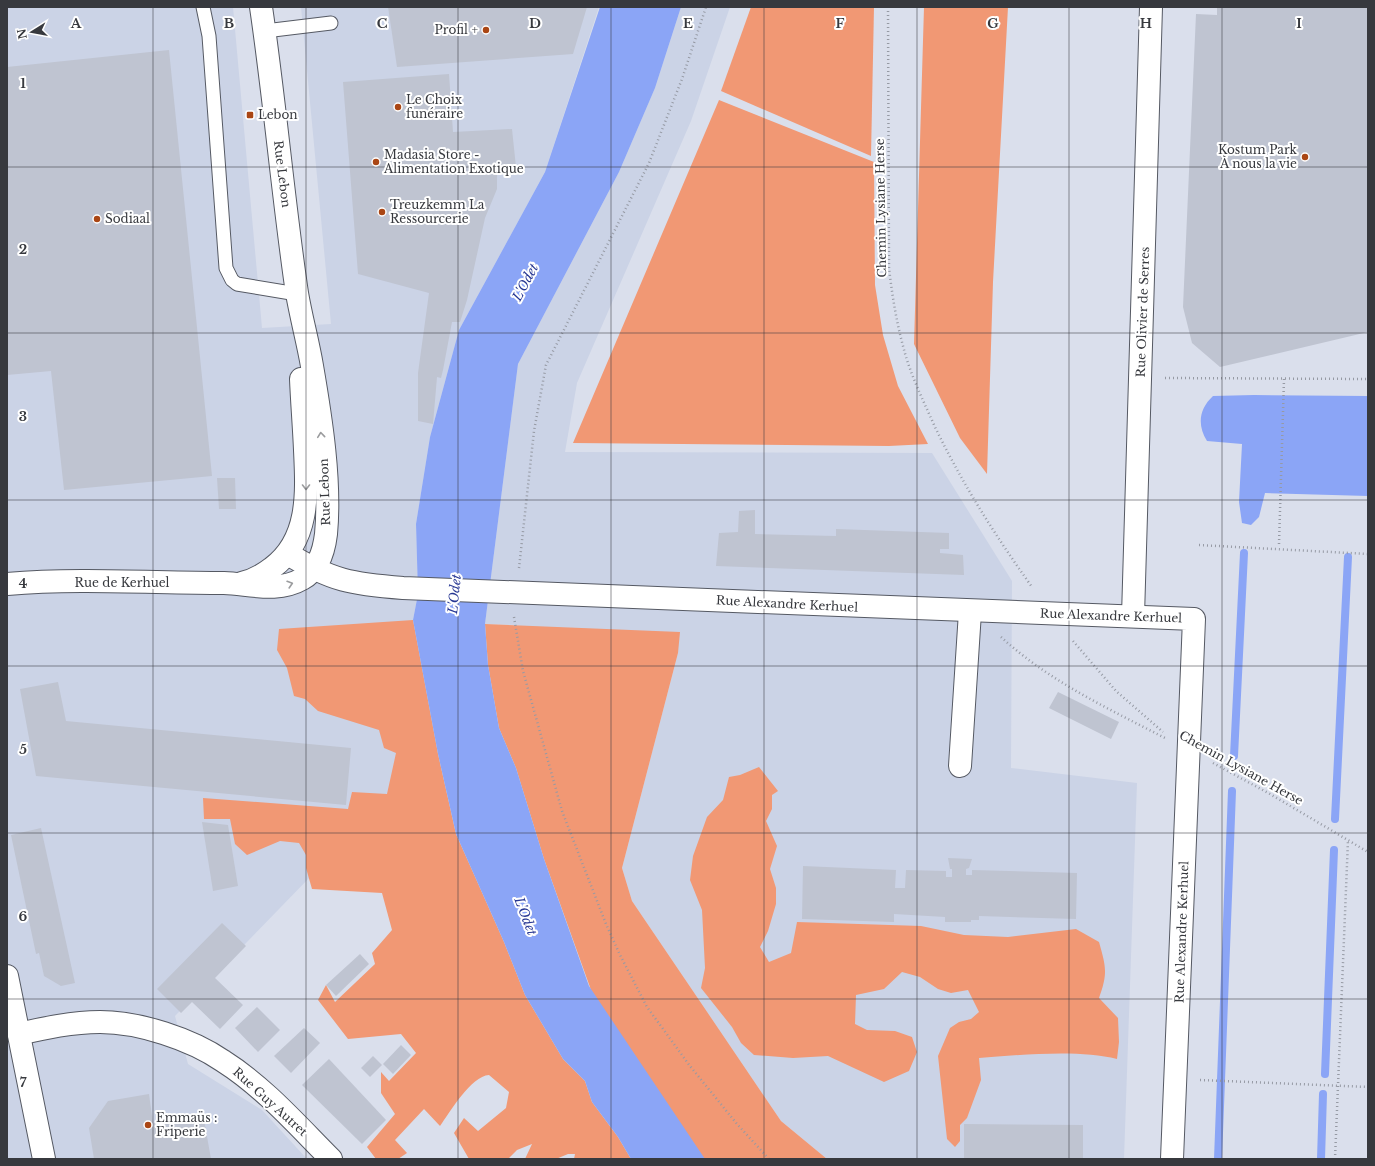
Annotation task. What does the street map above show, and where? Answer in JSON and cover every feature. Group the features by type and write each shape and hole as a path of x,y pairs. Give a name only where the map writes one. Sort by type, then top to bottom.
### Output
{"street":[{"name":"Rue Lebon","path":"261,7 297,294 318,403 327,505 324,547 313,569"},
{"name":"Rue Olivier de Serres","path":"1134,616 1151,7"},
{"name":"Rue Lebon","path":"288,554 298,536 305,509 305,461 298,350 297,294"},
{"path":"288,554 313,569"},
{"name":"Rue de Kerhuel","path":"238,584 250,581 263,575 280,563 288,554"},
{"name":"Rue Alexandre Kerhuel","path":"313,569 337,579 360,585 403,588 489,590 970,612 1194,619 1184,748 1176,1079 1172,1159"},
{"name":"Rue de Kerhuel","path":"7,584 48,582 238,584 277,587 291,584 308,575 313,569"},
{"path":"960,766 970,612"},
{"path":"7,976 44,1159"},
{"name":"Rue Guy Autret","path":"19,1034 71,1024 101,1022 137,1027 187,1042 223,1060 244,1076 277,1104 331,1159"}],"lane":[{"path":"203,7 209,36 226,268 232,280 237,284 297,294"},
{"path":"265,31 331,23"}],"path":[{"path":"706,7 682,79 649,163 546,365 534,431 516,592 515,625 523,671 562,811 606,924 627,970 647,1007 703,1083 750,1140 769,1159"},
{"name":"Chemin Lysiane Herse","path":"888,7 889,268 895,310 902,345 913,379 956,470 1000,543 1051,614 1116,691 1184,748 1368,852"},
{"path":"1141,378 1368,379"},
{"path":"1279,544 1284,379"},
{"path":"1199,545 1368,554"},
{"path":"970,612 980,618 1026,659 1068,688 1184,748"},
{"path":"1335,1159 1348,840"},
{"path":"1176,1079 1368,1087"}],"shaded area":[{"path":"7,7 233,7 262,328 331,324 301,7 599,7 545,172 459,330 430,437 416,524 418,594 413,620 438,754 414,770 175,1016 188,1064 262,1110 307,1159 7,1159"},
{"path":"681,7 730,7 691,121 577,383 565,452 932,453 1012,581 1011,768 1137,783 1124,1159 827,1159 781,1121 632,901 622,868 678,653 515,625 485,624 518,364 619,172 655,88"},
{"path":"751,7 874,7 871,156 721,91"},
{"path":"924,7 1008,7 993,282 987,474 960,438 914,344"},
{"path":"719,100 874,162 875,285 883,335 898,386 928,444 889,446 573,443"},
{"path":"413,620 438,754 456,834 504,942 525,995 563,1059 585,1081 592,1102 618,1137 631,1159 574,1159 575,1154 568,1154 556,1159 525,1159 532,1144 517,1150 508,1159 469,1159 454,1133 464,1118 478,1131 506,1108 509,1092 489,1075 475,1081 468,1088 440,1126 424,1109 395,1140 407,1153 398,1159 376,1159 367,1147 395,1114 381,1093 381,1072 389,1081 416,1053 401,1034 348,1039 318,1000 326,985 335,1002 375,964 372,953 392,930 382,893 312,889 306,868 306,855 299,843 280,841 247,855 235,844 230,819 204,819 203,798 348,809 352,792 387,794 396,753 384,748 379,730 318,711 305,699 294,696 287,668 277,650 279,629"},
{"path":"485,624 680,632 678,653 622,868 632,901 781,1121 827,1159 703,1159 670,1112 591,990 544,859 516,768 499,728 488,665"},
{"path":"759,767 778,791 772,795 772,809 766,821 777,846 770,869 776,888 776,904 768,931 760,947 769,962 791,953 797,922 921,926 964,935 1008,937 1076,929 1099,942 1105,976 1099,998 1118,1018 1119,1042 1117,1059 1067,1053 979,1058 981,1080 967,1118 960,1125 960,1141 955,1147 947,1139 938,1056 950,1028 959,1022 971,1019 979,1012 968,990 951,993 938,989 920,977 902,972 884,989 856,995 855,1024 867,1030 895,1031 912,1037 917,1052 909,1071 884,1082 828,1056 793,1058 754,1055 741,1043 732,1027 701,988 705,968 702,910 690,880 693,856 707,817 723,800 729,777 740,775"}],"water":[{"name":"L'Odet","path":"600,7 681,7 655,88 619,172 518,364 485,624 488,665 499,728 516,768 544,859 589,986 705,1159 631,1159 618,1137 592,1102 585,1081 563,1059 525,995 504,942 456,834 438,754 413,620 418,594 416,524 430,437 459,330 545,172"},
{"path":"1213,396 1368,396 1368,496 1265,493 1259,517 1251,525 1242,523 1239,502 1242,444 1207,441 1202,429 1201,417 1205,406"}],"building":[{"name":"Profil +","path":"388,7 587,7 573,54 397,67"},
{"name":"Kostum Park À nous la vie","path":"1217,7 1368,7 1368,332 1220,367 1192,343 1183,307 1196,14 1217,15"},
{"name":"Sodiaal","path":"169,50 212,476 64,490 51,371 7,375 7,67"},
{"path":"449,74 453,132 512,129 516,167 497,171 497,189 485,218 467,300 460,322 452,322 441,378 437,377 433,424 418,421 418,373 429,293 358,274 343,82"},
{"path":"217,478 235,478 236,509 219,509"},
{"path":"755,510 755,534 836,536 836,529 949,533 949,549 940,549 940,553 963,555 964,575 716,566 719,533 738,532 739,511"},
{"path":"58,682 66,721 351,748 346,805 36,776 20,689"},
{"path":"1058,692 1119,722 1111,739 1049,708"},
{"path":"202,822 228,825 238,886 213,891"},
{"path":"41,828 75,983 61,986 44,976 39,953 36,954 11,835"},
{"path":"948,858 972,859 969,868 966,869 966,875 972,875 972,870 1077,873 1076,919 979,916 979,920 971,920 971,922 945,922 945,917 894,914 894,922 802,919 803,866 896,870 895,888 905,888 906,870 946,871 946,877 952,877 952,869 950,869"},
{"path":"222,923 246,946 215,978 243,1005 220,1029 192,1002 181,1013 157,989"},
{"path":"360,954 369,964 336,996 326,985"},
{"path":"257,1007 280,1030 258,1052 235,1028"},
{"path":"304,1028 320,1043 291,1073 274,1056"},
{"path":"401,1045 411,1055 393,1074 383,1064"},
{"path":"373,1056 382,1065 370,1077 361,1068"},
{"path":"329,1059 386,1120 362,1144 302,1085"},
{"name":"Emmaüs : Friperie","path":"149,1094 153,1123 203,1114 211,1159 94,1159 89,1128 108,1101"},
{"path":"964,1124 1083,1125 1083,1159 964,1159"}],"waterway":[{"path":"1234,756 1244,553"},
{"path":"1335,819 1348,557"},
{"path":"1218,1159 1232,791"},
{"path":"1325,1074 1334,850"},
{"path":"1321,1159 1323,1094"}],"place":[{"name":"Profil +","path":"486,30"},
{"name":"Le Choix funéraire","path":"398,107"},
{"name":"Lebon","path":"250,115"},
{"name":"Kostum Park À nous la vie","path":"1305,157"},
{"name":"Madasia Store - Alimentation Exotique","path":"376,162"},
{"name":"Treuzkemm La Ressourcerie","path":"382,212"},
{"name":"Sodiaal","path":"97,219"},
{"name":"Emmaüs : Friperie","path":"148,1125"}]}
